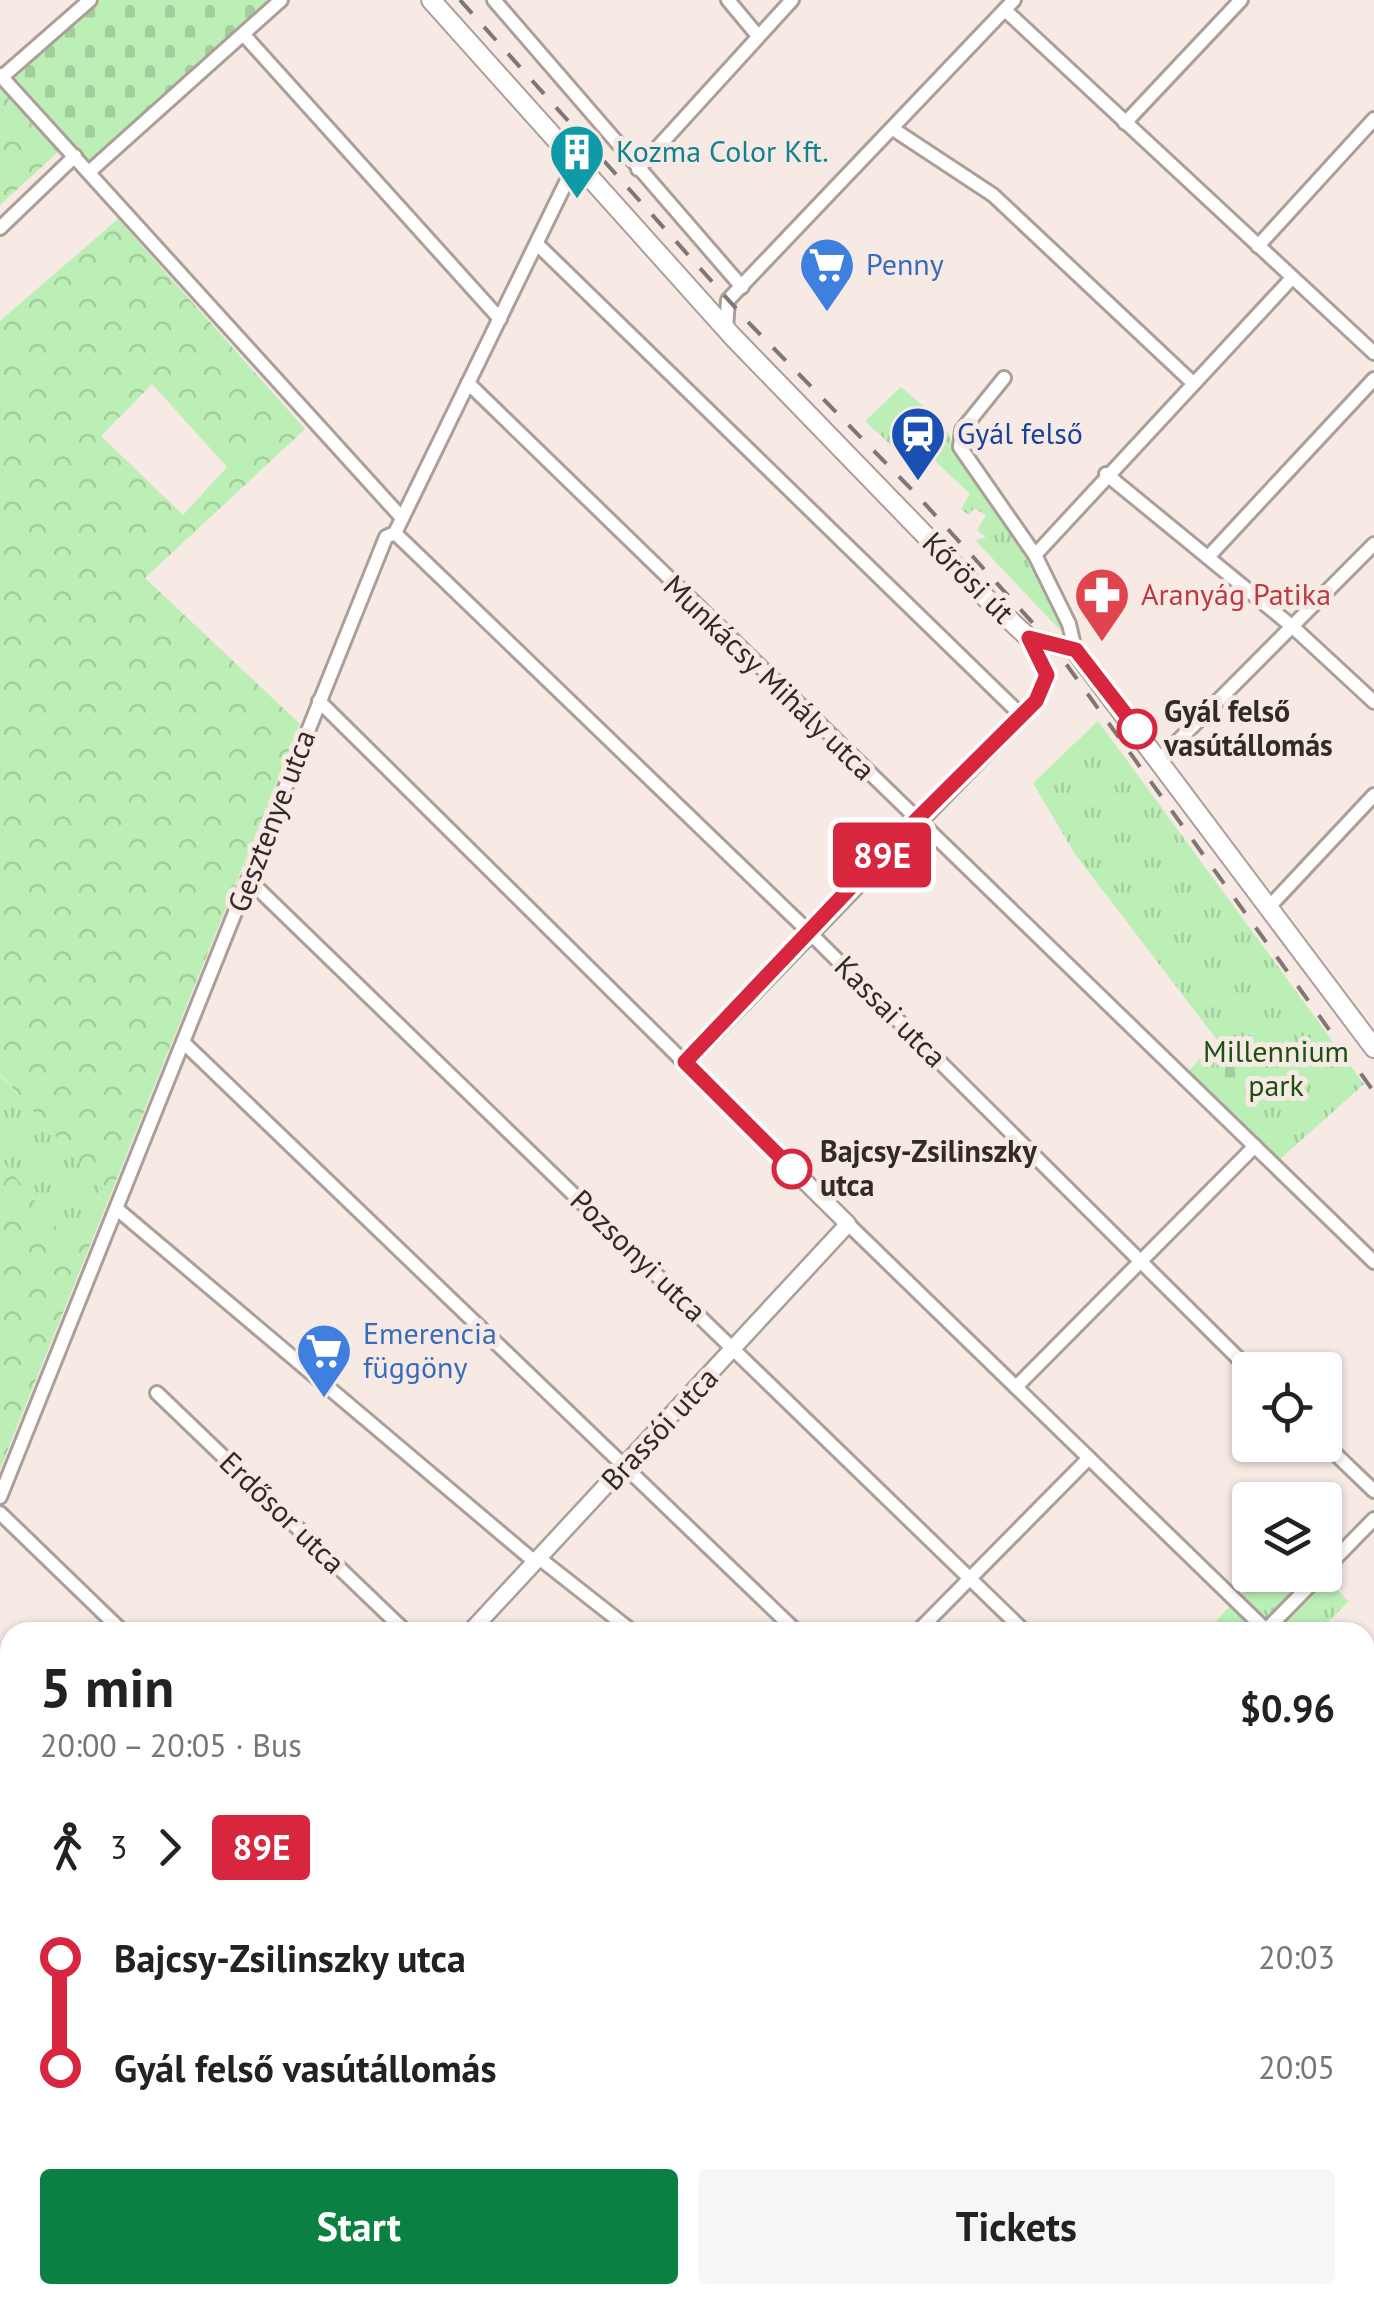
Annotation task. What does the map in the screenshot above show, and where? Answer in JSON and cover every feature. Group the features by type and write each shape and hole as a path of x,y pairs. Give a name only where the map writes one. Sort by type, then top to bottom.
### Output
{"main road":[{"name":"Kőrösi út","path":"432,0 726,329 1029,638 1069,648"},
{"path":"1069,648 1160,759 1374,1048"}],"street":[{"path":"90,0 1,76 402,518"},
{"path":"89,172 282,0"},
{"path":"494,0 742,287"},
{"path":"728,0 758,36"},
{"path":"638,169 792,0"},
{"path":"1125,123 1236,2"},
{"path":"726,329 728,300 1010,5 1125,123 1374,353"},
{"path":"244,35 500,319"},
{"path":"1258,246 1374,120"},
{"path":"892,128 993,196 1192,383"},
{"path":"0,228 74,156"},
{"name":"Gesztenye utca","path":"0,1497 386,537 395,533 576,162"},
{"path":"537,244 1022,716"},
{"path":"1035,555 1106,474 1292,278"},
{"path":"699,299 728,300"},
{"path":"485,302 508,302"},
{"path":"685,1062 808,931 1036,701 1047,675 1069,648 1069,624 1035,555 960,447 962,430 1004,378"},
{"path":"1209,556 1374,380"},
{"name":"Munkácsy Mihály utca","path":"468,383 915,821 1374,1262"},
{"path":"1106,474 1294,628 1374,702"},
{"name":"Kassai utca","path":"395,533 808,931 1232,1352"},
{"path":"1160,759 1374,544"},
{"path":"1029,638 1047,675"},
{"path":"319,701 1256,1622"},
{"path":"1269,907 1374,796"},
{"name":"Pozsonyi utca","path":"250,882 1015,1622"},
{"path":"184,1043 786,1622"},
{"path":"1016,1387 1255,1146"},
{"path":"117,1209 538,1560 620,1622"},
{"name":"Brassói utca","path":"479,1622 848,1224"},
{"name":"Erdősor utca","path":"157,1393 396,1622"},
{"path":"927,1622 1088,1458"},
{"path":"1342,1460 1374,1491"},
{"path":"0,1514 113,1622"},
{"path":"1342,1552 1374,1519"},
{"path":"1275,1622 1304,1592"}],"green space":[{"path":"90,0 281,0 89,172 2,77"},
{"path":"0,88 58,152 0,205"},
{"path":"118,219 305,429 145,578 300,724 0,1469 0,1158 64,1237 83,1236 103,1189 0,1074 0,321","holes":["152,384 227,467 183,515 101,436"]},
{"path":"901,387 944,424 956,452 1027,550 1065,629 1060,630 975,540 986,537 977,530 986,515 974,508 969,515 961,509 970,494 920,447 906,459 865,421"},
{"name":"Millennium park","path":"1098,721 1364,1084 1279,1160 1186,1074 1217,1040 1075,854 1033,783"},
{"path":"1232,1058 1273,1098 1250,1119 1211,1078"},
{"path":"0,1075 103,1188 83,1236 64,1237 0,1158"},
{"path":"1243,1592 1339,1592 1349,1601 1328,1622 1215,1622"}],"railway":[{"path":"460,0 749,323 916,494 1051,643 1374,1092"}],"bus line":[{"name":"89E","path":"792,1169 685,1062 888,848 1036,701 1047,675 1029,638 1076,650 1137,729"}],"place":[{"name":"Kozma Color Kft.","path":"577,201"},
{"name":"Penny","path":"827,314"},
{"name":"Gyál felső","path":"918,483"},
{"name":"Aranyág Patika","path":"1102,644"},
{"name":"Gyál felső vasútállomás","path":"1137,729"},
{"name":"Bajcsy-Zsilinszky utca","path":"792,1169"},
{"name":"Emerencia függöny","path":"324,1400"}]}
